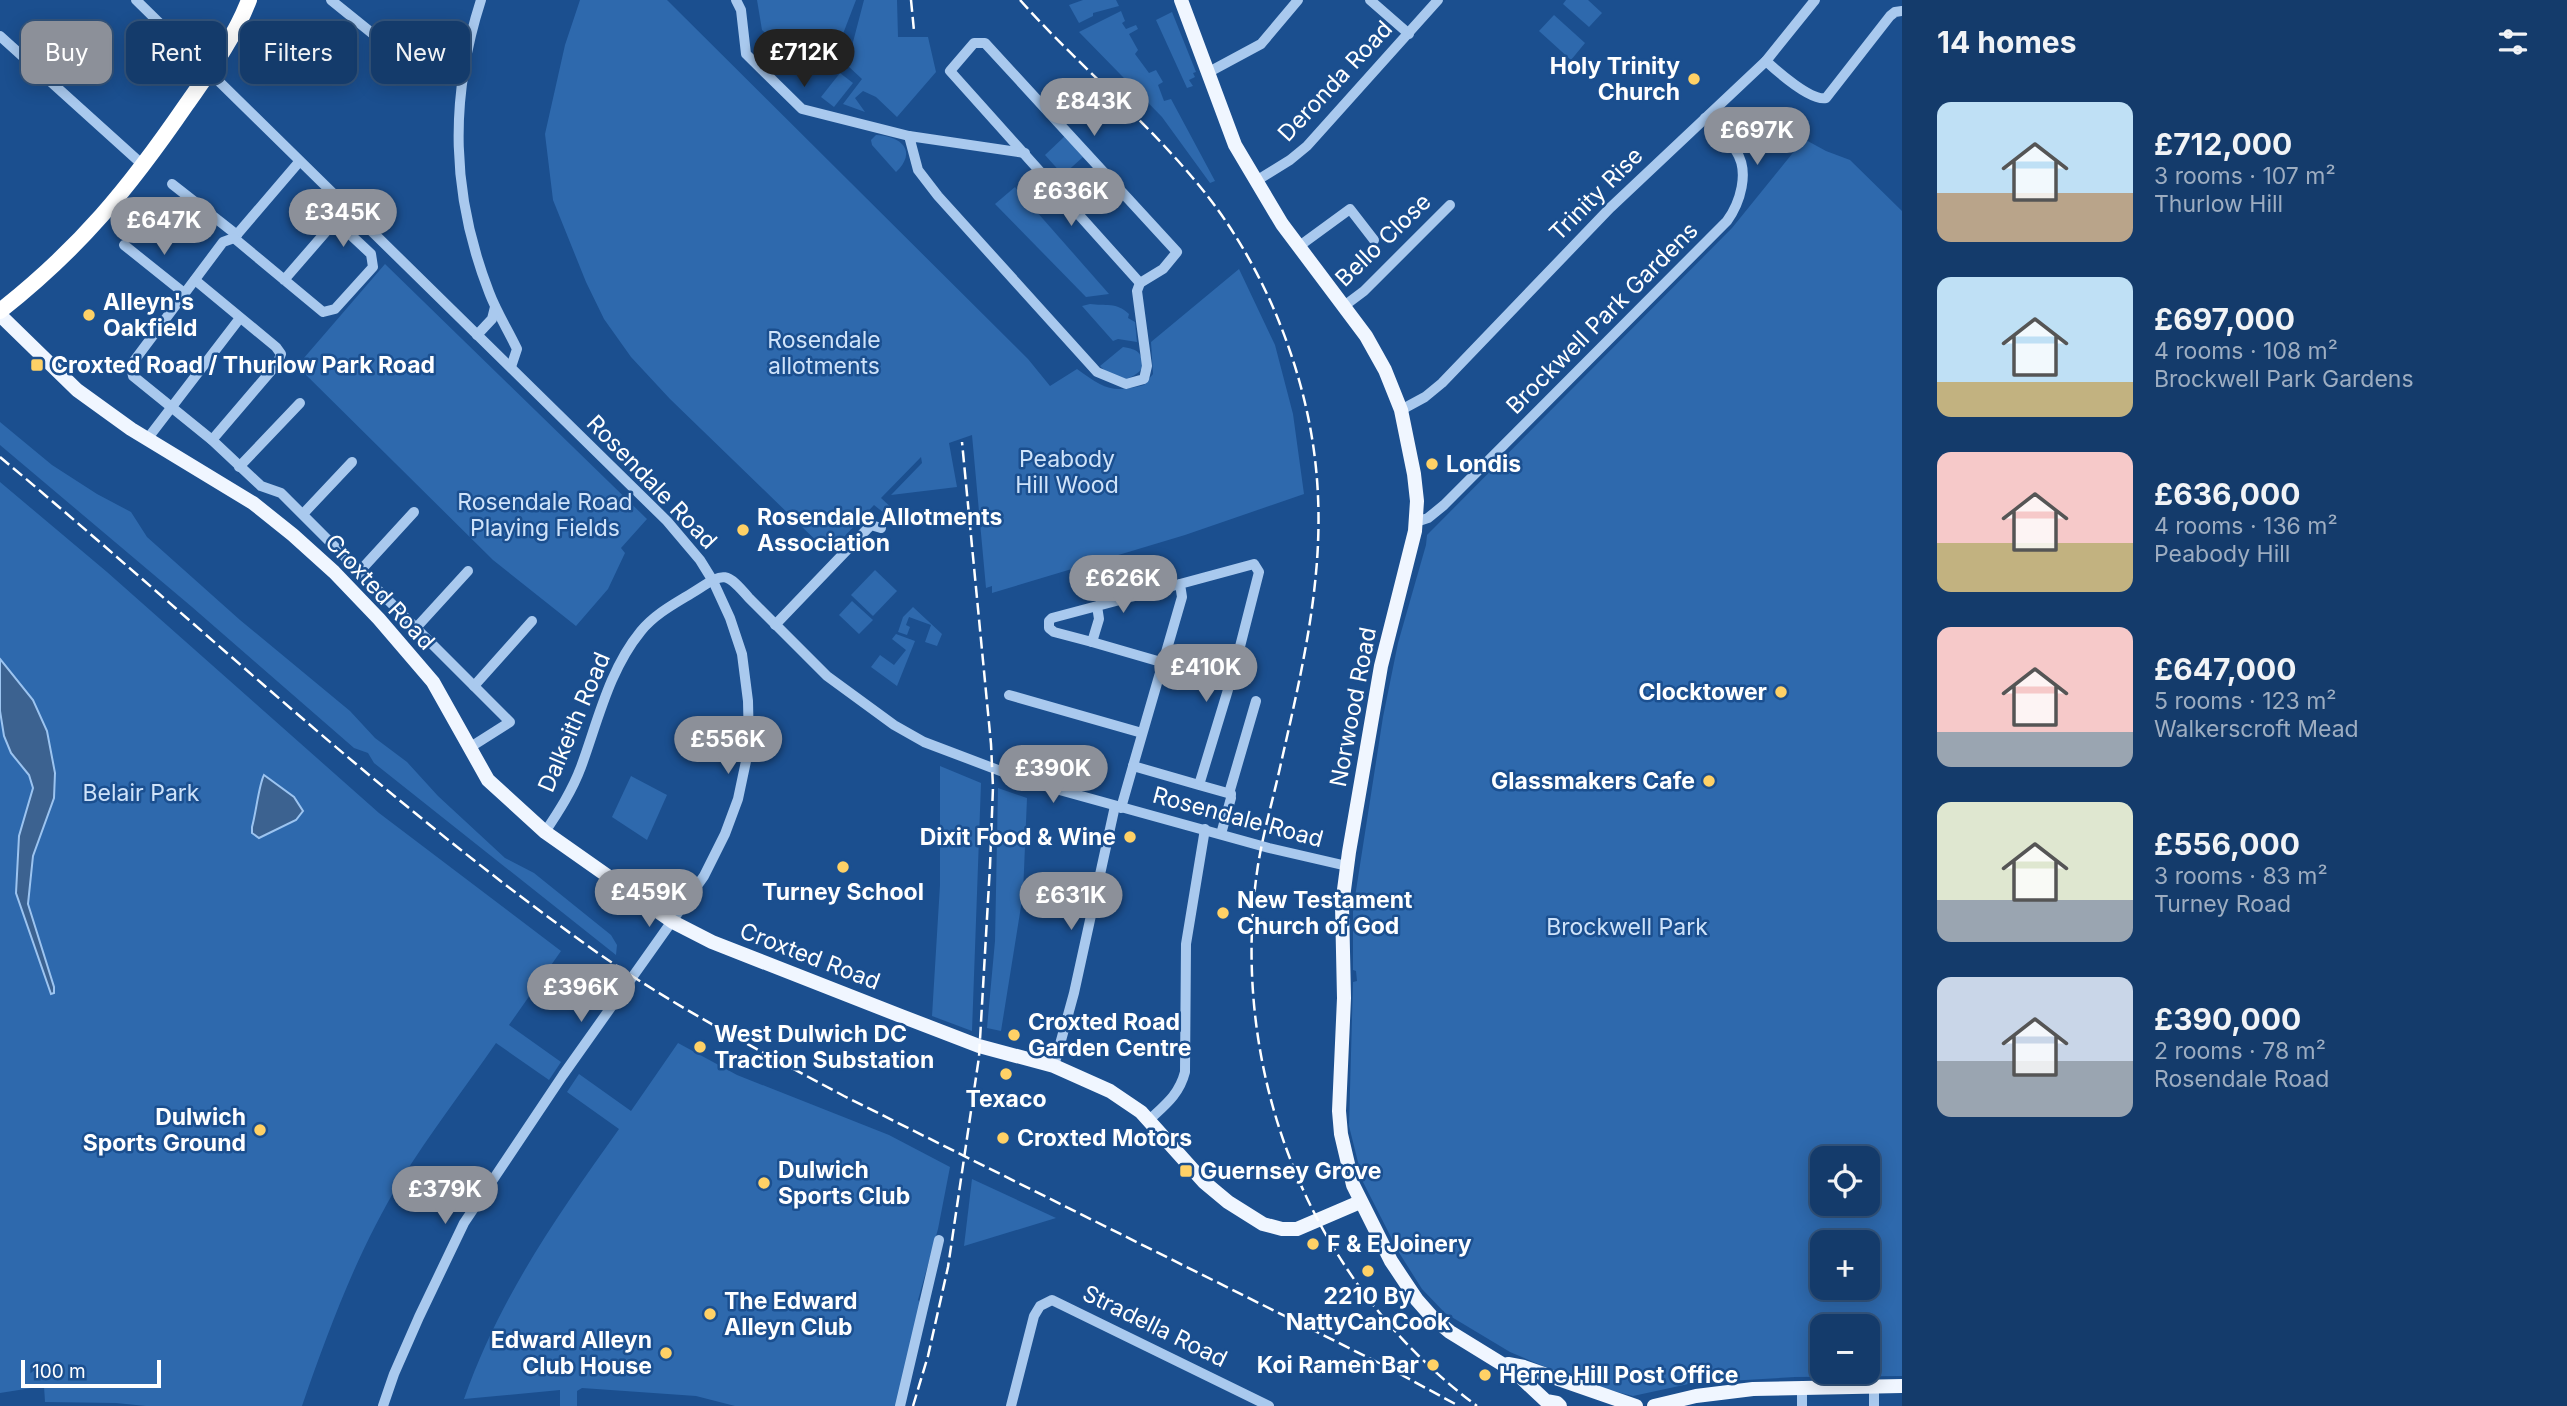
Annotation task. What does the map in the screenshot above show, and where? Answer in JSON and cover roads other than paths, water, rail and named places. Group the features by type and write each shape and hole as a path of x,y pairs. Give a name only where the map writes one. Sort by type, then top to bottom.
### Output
{"highway":[{"path":"226,45 249,0"},
{"path":"0,313 76,246 112,206 144,166 201,84"}],"main road":[{"name":"Norwood Road","path":"1181,0 1227,127 1256,181 1298,247 1366,336 1382,365 1401,410 1414,474 1416,522 1406,573 1381,666 1347,866 1342,911 1344,998 1339,1111 1347,1162 1360,1202 1391,1261 1422,1306 1444,1328 1523,1377 1551,1404"},
{"name":"Croxted Road","path":"0,313 77,390 253,503 334,572 433,682 488,780 545,832 673,922 712,942 979,1046 1054,1066 1118,1095 1149,1120 1204,1182 1228,1202 1263,1224 1282,1229 1297,1228 1360,1202"},
{"path":"1503,1364 1524,1367 1636,1406"},
{"path":"1654,1406 1714,1400 1753,1389 1902,1386"}],"street":[{"name":"Rosendale Road","path":"136,0 157,21"},
{"path":"331,0 371,32"},
{"path":"481,0 465,59 457,135 459,173 479,265 495,307 517,349 511,367"},
{"path":"736,0 741,10 746,54 802,109 909,136 1025,153"},
{"path":"1209,72 1261,44 1298,0"},
{"path":"1370,0 1409,34"},
{"name":"Deronda Road","path":"1256,181 1307,146 1438,0"},
{"name":"Trinity Rise","path":"1401,410 1425,397 1442,383 1610,208 1766,61 1815,0"},
{"path":"1766,61 1810,94 1821,99 1826,98 1890,16 1902,11"},
{"path":"0,36 144,166"},
{"path":"909,136 918,170 927,182 1097,372 1126,384 1144,380 1147,366 1137,291 1140,283 1163,269 1177,252 985,43 974,43 950,71 1140,283"},
{"name":"Rosendale Road","path":"221,84 667,521 700,560 718,592 733,626 741,654 748,701 749,747 745,774 725,834 704,876 563,1075 464,1223 438,1274 394,1374 383,1406"},
{"name":"Brockwell Park Gardens","path":"1416,522 1428,518 1453,496 1727,221 1738,203 1742,169 1737,152 1705,118"},
{"path":"992,148 1000,125"},
{"path":"299,162 236,236 223,242 131,365 133,376 212,440 261,486 281,493 514,726 469,748"},
{"path":"172,184 236,236 284,279 324,312 335,309 373,267 371,254 339,224 330,227 284,279"},
{"name":"Bello Close","path":"1344,306 1364,291 1450,205"},
{"path":"1298,247 1350,209 1374,240"},
{"path":"124,245 184,293"},
{"path":"195,280 281,354 277,364 212,440"},
{"path":"477,335 492,319 495,307"},
{"path":"148,438 240,318"},
{"path":"239,467 300,403"},
{"path":"303,514 352,462"},
{"path":"359,572 414,512"},
{"path":"775,625 871,525 881,528"},
{"path":"1199,785 1230,682 1259,572 1258,567 1252,564 1052,618 1048,623 1052,631 1230,682"},
{"path":"415,629 468,571"},
{"path":"713,581 727,577 739,584 742,590"},
{"name":"Dalkeith Road","path":"545,832 572,788 611,681 626,653 641,632 661,612 713,581"},
{"path":"1054,1066 1118,807 1133,766 1182,597 1180,584"},
{"path":"718,592 728,587 742,590"},
{"name":"Rosendale Road","path":"742,590 827,676 905,732 1027,781 1347,866"},
{"path":"1092,642 1099,619 1097,606"},
{"path":"474,686 532,621"},
{"path":"1009,695 1142,733"},
{"path":"1221,834 1256,701"},
{"path":"1133,766 1231,794"},
{"path":"1149,1120 1175,1096 1185,1072 1186,944 1205,830"},
{"path":"900,1406 939,1240"},
{"name":"Stradella Road","path":"1011,1406 1037,1308 1052,1300 1269,1406"},
{"path":"1874,1386 1874,1406"},
{"path":"1802,1388 1802,1406"}],"railway":[{"path":"911,0 914,31"},
{"path":"1020,0 1172,154 1210,199 1256,272 1290,352 1311,431 1317,481 1318,529 1316,577 1301,673 1258,865 1252,942 1256,1019 1269,1094 1293,1166 1326,1234 1368,1298 1418,1355 1477,1406"},
{"path":"913,1406 928,1356 948,1267 979,1057 990,866 993,787 991,744 962,442"},
{"path":"0,457 366,773 517,894 655,991 844,1096 1387,1367 1459,1406"}],"place":[{"name":"Holy Trinity Church","path":"1694,79"},
{"name":"Alleyn's Oakfield","path":"89,315"},
{"name":"Croxted Road / Thurlow Park Road","path":"37,365"},
{"name":"Londis","path":"1432,464"},
{"name":"Rosendale Allotments Association","path":"743,530"},
{"name":"Clocktower","path":"1781,692"},
{"name":"Glassmakers Cafe","path":"1709,781"},
{"name":"Dixit Food & Wine","path":"1130,837"},
{"name":"Turney School","path":"843,867"},
{"name":"New Testament Church of God","path":"1223,913"},
{"name":"Croxted Road Garden Centre","path":"1014,1035"},
{"name":"West Dulwich DC Traction Substation","path":"700,1047"},
{"name":"Texaco","path":"1006,1074"},
{"name":"Dulwich Sports Ground","path":"260,1130"},
{"name":"Croxted Motors","path":"1003,1138"},
{"name":"Guernsey Grove","path":"1186,1171"},
{"name":"Dulwich Sports Club","path":"764,1183"},
{"name":"F & E Joinery","path":"1313,1244"},
{"name":"2210 By NattyCanCook","path":"1368,1271"},
{"name":"The Edward Alleyn Club","path":"710,1314"},
{"name":"Edward Alleyn Club House","path":"666,1353"},
{"name":"Koi Ramen Bar","path":"1433,1365"},
{"name":"Herne Hill Post Office","path":"1485,1375"}],"park label":[{"name":"Rosendale allotments","path":"824,353"},
{"name":"Peabody Hill Wood","path":"1067,472"},
{"name":"Rosendale Road Playing Fields","path":"545,515"},
{"name":"Belair Park","path":"141,793"},
{"name":"Brockwell Park","path":"1627,927"}]}
